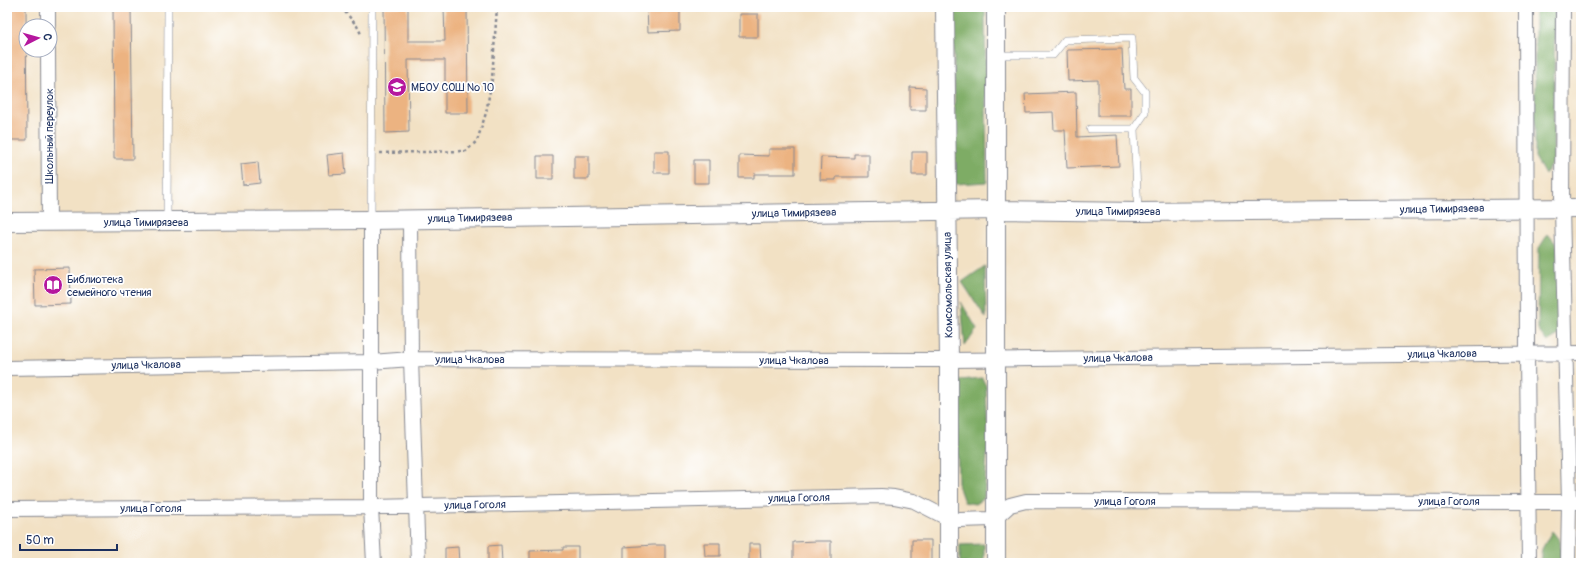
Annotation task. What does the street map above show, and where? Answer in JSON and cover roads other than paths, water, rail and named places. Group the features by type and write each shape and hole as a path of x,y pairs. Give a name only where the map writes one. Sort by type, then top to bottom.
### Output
{"street":[{"path":"48,7 48,18"},
{"name":"Комсомольская улица","path":"945,7 949,360 949,563"},
{"path":"996,7 996,563"},
{"path":"1526,7 1529,563"},
{"path":"1563,7 1562,208 1566,353 1575,502 1568,563"},
{"name":"Школьный переулок","path":"48,58 49,222"},
{"name":"улица Тимирязева","path":"7,222 371,220 997,210 1138,212 1581,208"},
{"path":"410,219 411,359 418,563"},
{"path":"371,220 371,507 374,563"},
{"name":"улица Чкалова","path":"7,368 371,362 411,359 996,360 1581,353"},
{"name":"улица Гоголя","path":"7,509 371,507 881,496 914,501 937,514 959,520 995,518 1010,505 1026,501 1575,502"}],"lane":[{"path":"167,222 168,7"},
{"path":"371,220 372,7"},
{"path":"997,55 1053,55 1065,40 1132,38 1134,78 1145,92 1145,113 1134,129 1138,212"},
{"path":"1090,130 1134,129"}],"place":[{"name":"МБОУ СОШ № 10","path":"397,87"},
{"name":"Библиотека семейного чтения","path":"53,285"}]}
